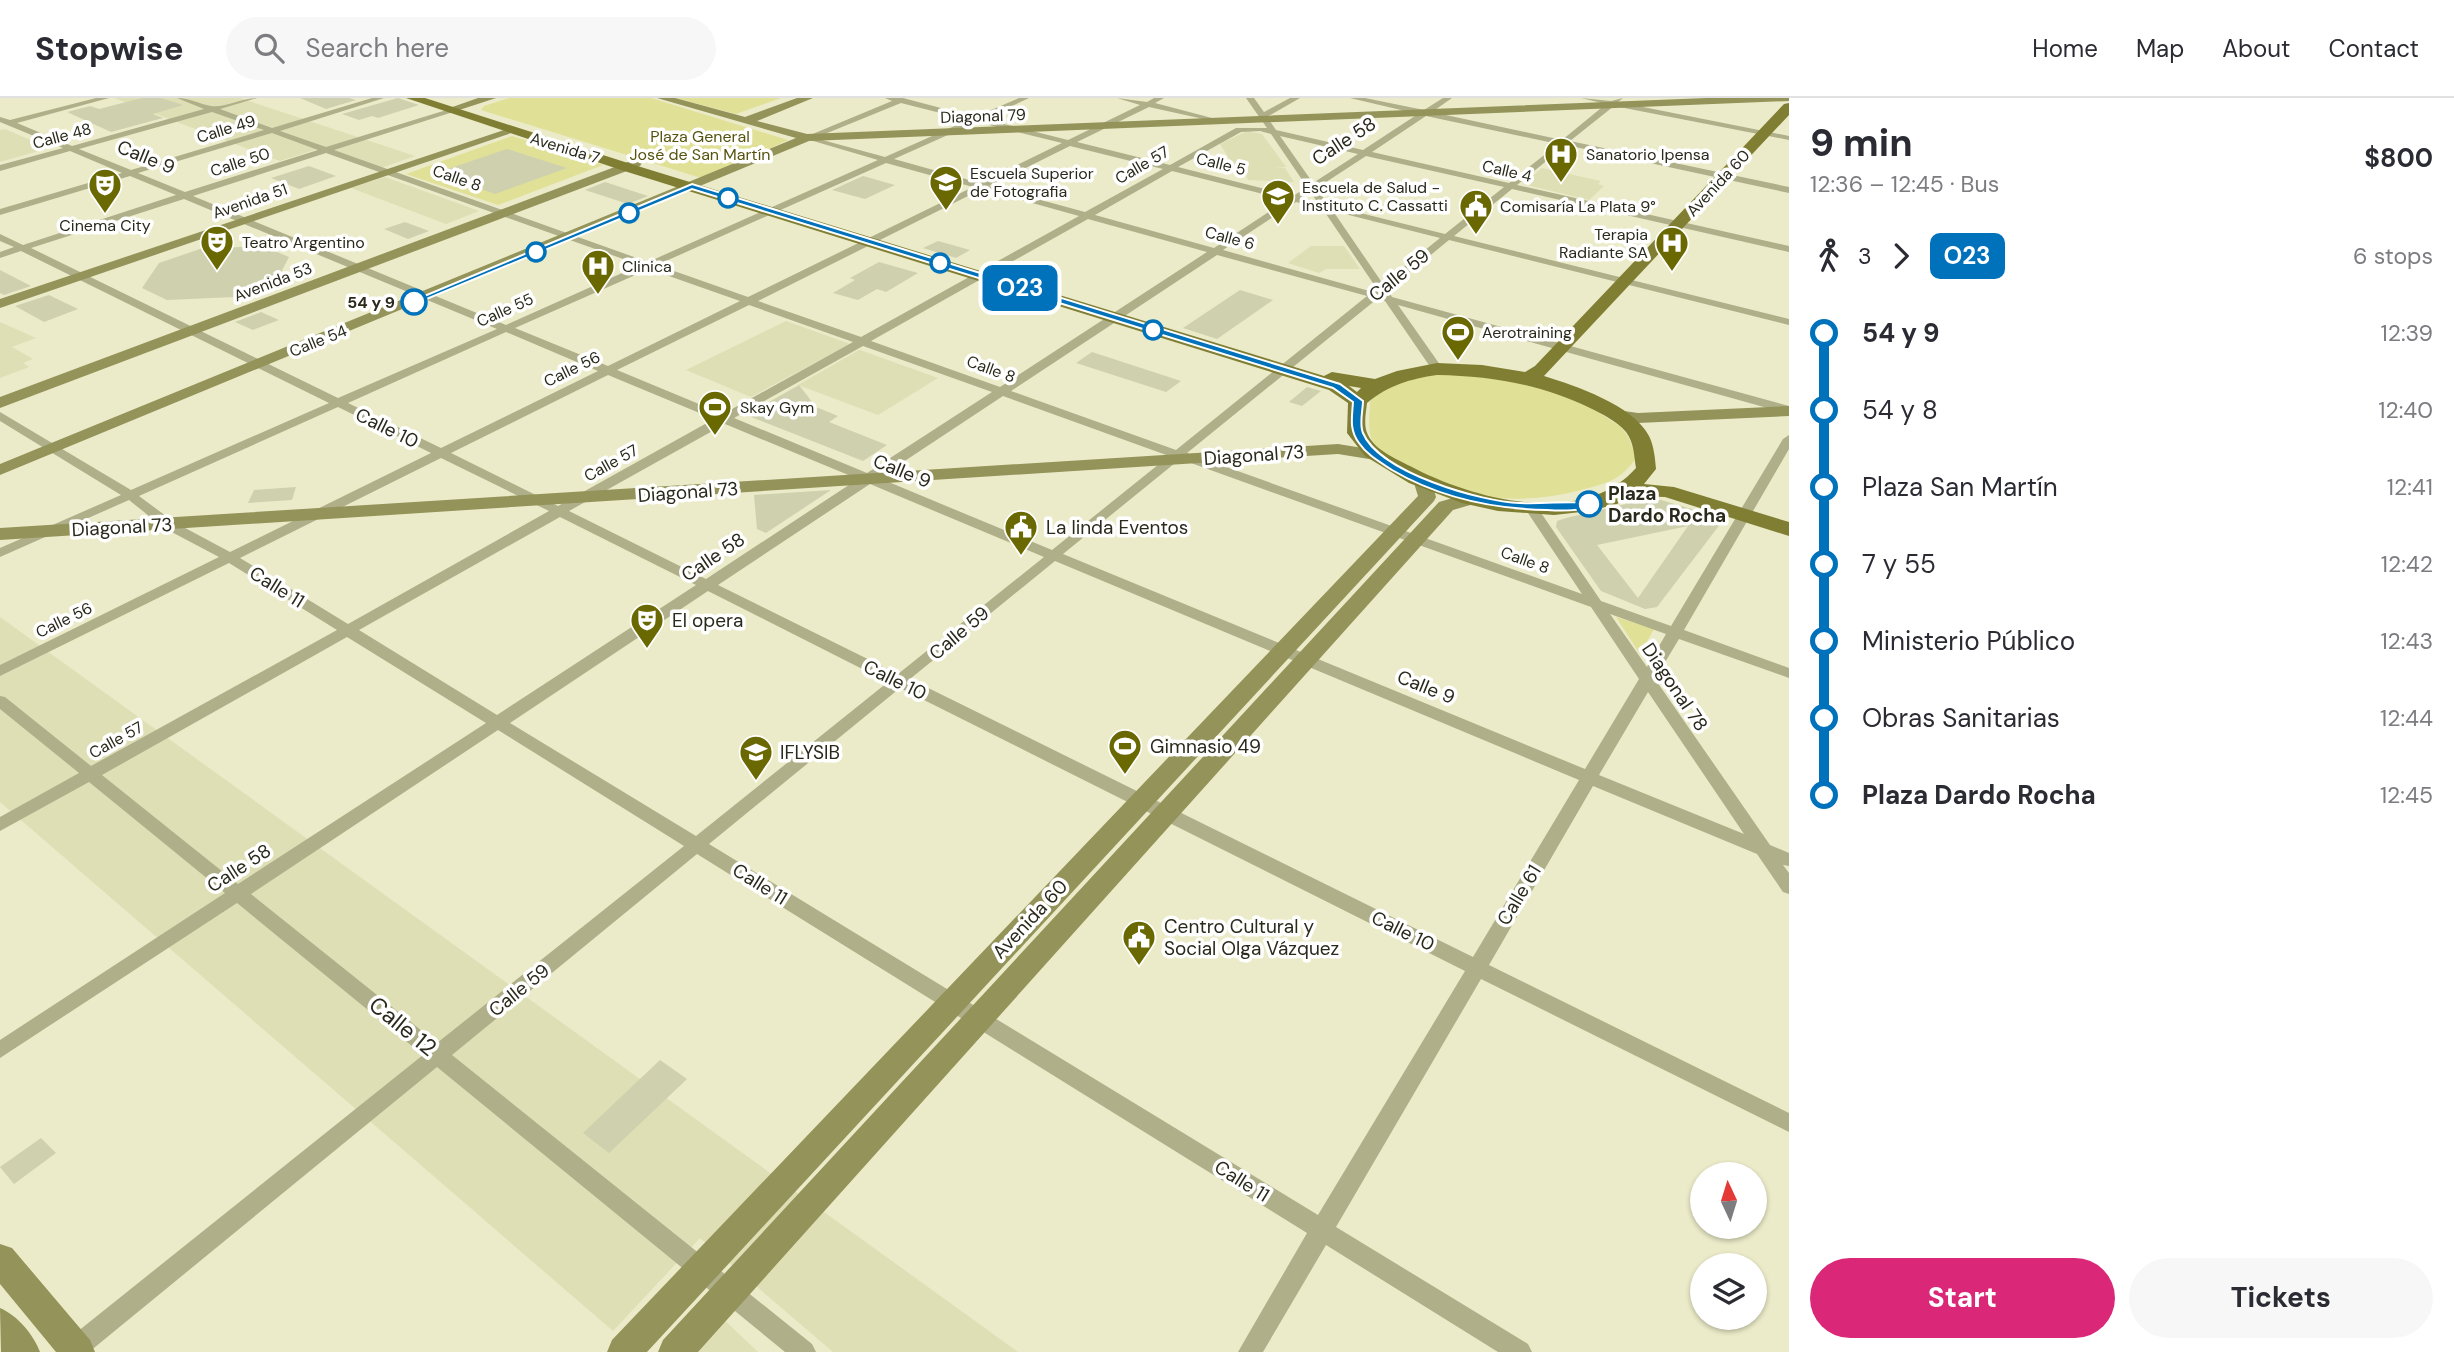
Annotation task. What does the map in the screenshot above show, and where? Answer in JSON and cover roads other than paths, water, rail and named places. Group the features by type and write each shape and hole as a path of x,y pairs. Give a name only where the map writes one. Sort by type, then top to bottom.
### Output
{"main road":[{"name":"Avenida 7","path":"412,98 455,109 1285,367 1336,386 1358,401"},
{"name":"Avenida 7","path":"430,98 511,131 627,164"},
{"name":"Calle 50","path":"455,109 490,98"},
{"name":"Calle 6","path":"663,98 807,138"},
{"path":"741,119 790,98"},
{"path":"741,119 807,98"},
{"name":"Diagonal 79","path":"1613,103 1691,98"},
{"name":"Diagonal 79","path":"807,138 1005,127 1789,98"},
{"name":"Avenida 60","path":"1777,135 1789,107"},
{"name":"Diagonal 79","path":"793,134 1019,130 1208,118 1263,118"},
{"name":"Avenida 60","path":"1536,374 1632,283 1731,177 1789,124"},
{"name":"Avenida 51","path":"0,304 511,131"},
{"name":"Calle 54","path":"0,470 807,138"},
{"name":"Avenida 53","path":"0,403 627,164"},
{"name":"Avenida 60","path":"1563,376 1632,283"},
{"name":"Avenida 53","path":"0,397 189,330"},
{"name":"Avenida 7","path":"1285,367 1346,382 1375,385"},
{"path":"1789,420 1643,428 1617,415 1563,376 1437,369 1398,376 1375,385 1358,401 1357,433 1375,455 1423,483 1470,499 1530,508 1589,504 1628,490 1667,491 1789,520"},
{"path":"1643,428 1789,410"},
{"path":"1628,490 1646,469 1643,428"},
{"name":"Diagonal 73","path":"1334,444 1357,433"},
{"name":"Diagonal 73","path":"0,522 891,465 1334,444 1375,455"},
{"name":"Diagonal 73","path":"0,534 867,480 1176,453"},
{"path":"1646,469 1789,529"},
{"name":"Avenida 60","path":"624,1352 952,1003 1305,660 1404,535 1427,497 1423,483"},
{"name":"Avenida 60","path":"675,1352 979,1019 1282,650 1404,535 1446,506 1470,499"},
{"path":"0,1259 74,1351"},
{"path":"0,1325 23,1352"}],"street":[{"path":"5,124 105,98"},
{"name":"Calle 8","path":"181,98 1789,673"},
{"name":"Calle 48","path":"0,168 253,98"},
{"name":"Calle 49","path":"0,212 380,98"},
{"name":"Calle 5","path":"889,98 904,99 976,120 1789,322"},
{"name":"Calle 55","path":"0,554 1025,98"},
{"path":"1121,98 1208,118"},
{"name":"Calle 56","path":"0,671 1160,98"},
{"path":"1250,98 1378,291"},
{"path":"1263,118 1296,98"},
{"path":"1354,98 1789,190"},
{"name":"Calle 58","path":"0,1050 1003,392 1423,111 1448,98"},
{"path":"1585,98 1777,135"},
{"name":"Calle 54","path":"807,138 904,99"},
{"name":"Calle 59","path":"74,1351 900,682 1176,453 1613,103"},
{"name":"Calle 50","path":"0,255 455,109"},
{"name":"Calle 9","path":"0,119 5,124 70,148 507,328 867,480 1789,860"},
{"name":"Calle 4","path":"1221,121 1234,125 1238,130 1255,128 1789,249"},
{"name":"Calle 57","path":"0,825 986,274 1238,130"},
{"name":"Calle 6","path":"807,138 1215,251 1378,291 1390,299 1789,410"},
{"name":"Calle 10","path":"0,237 514,489 1789,1123"},
{"path":"1390,299 1437,369"},
{"name":"Calle 11","path":"0,416 130,495 169,525 229,557 1520,1352"},
{"name":"Calle 61","path":"1250,1352 1589,777 1677,633 1789,439"},
{"name":"Diagonal 78","path":"1530,508 1789,887"},
{"name":"Calle 12","path":"0,701 804,1352"}],"place":[{"name":"Sanatorio Ipensa","path":"1561,184"},
{"name":"Escuela Superior de Fotografia","path":"946,212"},
{"name":"Cinema City","path":"105,215"},
{"name":"Escuela de Salud - Instituto C. Cassatti","path":"1278,226"},
{"name":"Comisaría La Plata 9°","path":"1476,236"},
{"name":"Teatro Argentino","path":"217,272"},
{"name":"Terapia Radiante SA","path":"1672,273"},
{"name":"Clinica","path":"598,296"},
{"name":"54 y 9","path":"414,302"},
{"name":"Aerotraining","path":"1458,362"},
{"name":"Skay Gym","path":"715,437"},
{"name":"Plaza Dardo Rocha","path":"1589,504"},
{"name":"La linda Eventos","path":"1021,557"},
{"name":"El opera","path":"647,650"},
{"name":"Gimnasio 49","path":"1125,776"},
{"name":"IFLYSIB","path":"756,782"},
{"name":"Centro Cultural y Social Olga Vázquez","path":"1139,967"}],"park label":[{"name":"Plaza General José de San Martín","path":"700,145"}]}
